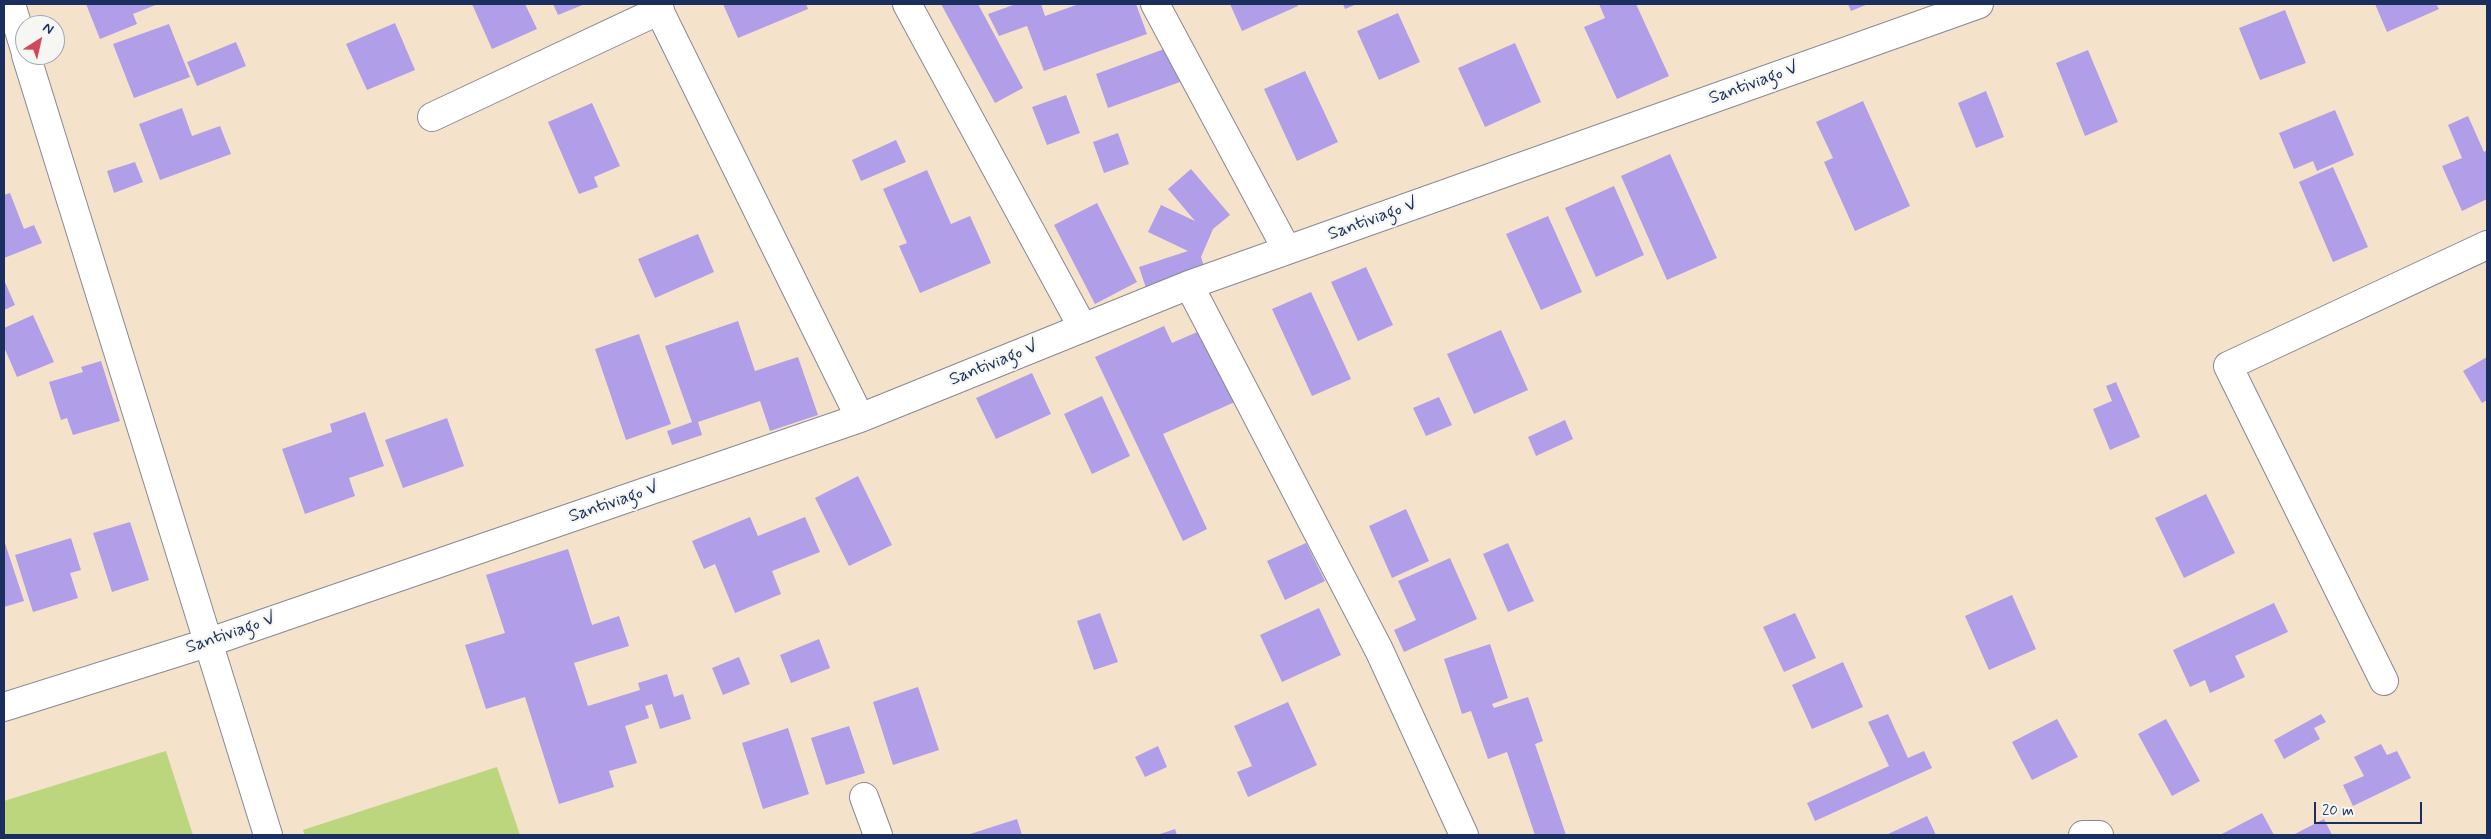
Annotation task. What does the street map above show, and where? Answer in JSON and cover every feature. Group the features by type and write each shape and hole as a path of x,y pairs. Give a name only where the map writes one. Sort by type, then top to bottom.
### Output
{"street":[{"path":"11,4 15,17"},
{"path":"907,4 1083,328"},
{"path":"1155,4 1286,250"},
{"name":"Santiviago V","path":"4,707 207,643 860,418 1188,285 1979,4"},
{"path":"432,117 658,7 860,418"},
{"path":"29,65 268,835"},
{"path":"2384,681 2228,366 2487,245"},
{"path":"1188,285 1379,650 1464,835"},
{"path":"864,797 878,835"},
{"path":"2083,835 2099,835"}],"green space":[{"path":"166,751 193,835 4,835 4,801"},
{"path":"497,767 520,835 305,835 303,830"}],"building":[{"path":"86,4 158,4 133,14 137,24 100,39"},
{"path":"472,4 525,4 537,29 492,49"},
{"path":"553,4 585,4 558,15"},
{"path":"723,4 806,4 808,9 738,38"},
{"path":"941,4 978,4 1023,88 995,103"},
{"path":"1016,4 1041,4 1045,16 1079,4 1136,4 1147,34 1044,71 1027,26 999,36 988,14"},
{"path":"1230,4 1297,4 1298,6 1242,31"},
{"path":"1343,4 1357,4 1345,9"},
{"path":"1599,4 1636,4 1669,76 1617,99 1584,27 1605,18"},
{"path":"1848,4 1868,4 1851,11"},
{"path":"2375,4 2436,4 2439,9 2387,32"},
{"path":"2285,10 2306,63 2260,80 2239,28"},
{"path":"1398,13 1420,62 1379,80 1357,31"},
{"path":"395,23 415,70 367,90 346,44"},
{"path":"169,24 190,77 134,98 113,44"},
{"path":"236,42 246,66 197,86 187,62"},
{"path":"1515,43 1541,102 1485,127 1458,68"},
{"path":"1167,48 1180,82 1108,108 1096,74"},
{"path":"2088,50 2118,122 2085,136 2056,63"},
{"path":"1305,71 1338,142 1297,161 1264,89"},
{"path":"1986,91 2004,137 1976,148 1958,103"},
{"path":"1066,95 1080,133 1047,145 1032,107"},
{"path":"1863,101 1910,206 1855,231 1824,162 1833,158 1816,122"},
{"path":"592,103 620,166 594,177 598,187 579,194 548,122"},
{"path":"182,108 192,136 220,126 231,154 160,180 139,124"},
{"path":"2335,110 2354,155 2317,171 2313,161 2294,169 2279,133"},
{"path":"2468,116 2484,152 2487,150 2487,199 2462,211 2442,166 2462,158 2448,125"},
{"path":"1118,133 1129,164 1104,173 1093,142"},
{"path":"896,140 906,162 861,181 852,160"},
{"path":"1670,154 1717,258 1667,280 1621,176"},
{"path":"135,162 143,182 114,193 107,171"},
{"path":"2333,167 2368,247 2333,262 2299,182"},
{"path":"1191,169 1230,215 1213,229 1201,257 1206,272 1147,291 1139,267 1188,251 1148,232 1161,205 1195,221 1168,189"},
{"path":"927,170 951,224 970,216 991,263 920,293 899,246 907,243 883,189"},
{"path":"1614,186 1644,255 1596,277 1565,208"},
{"path":"10,193 24,229 34,225 42,243 4,258 4,195"},
{"path":"1097,203 1137,282 1095,304 1054,225"},
{"path":"1548,216 1582,292 1541,310 1506,234"},
{"path":"698,234 714,272 655,298 638,259"},
{"path":"1366,267 1393,325 1358,341 1331,282"},
{"path":"4,280 15,305 4,310"},
{"path":"1311,292 1351,379 1312,396 1272,309"},
{"path":"33,315 54,362 17,377 4,347 4,328"},
{"path":"738,321 755,371 798,357 818,415 770,431 760,401 698,422 702,435 672,445 667,431 692,422 665,346"},
{"path":"1164,326 1172,343 1204,329 1237,401 1163,434 1207,529 1183,541 1095,357"},
{"path":"1501,330 1528,390 1474,414 1447,354"},
{"path":"639,334 671,424 626,440 595,349"},
{"path":"2487,357 2487,400 2482,403 2463,371"},
{"path":"101,361 120,421 73,435 67,418 61,420 49,382 83,372 81,367"},
{"path":"1032,373 1051,414 996,439 976,398"},
{"path":"2116,382 2140,437 2110,450 2093,409 2112,401 2106,386"},
{"path":"1102,396 1130,456 1092,474 1064,414"},
{"path":"1439,397 1452,425 1426,436 1413,408"},
{"path":"365,412 384,466 349,478 355,496 305,514 282,449 332,432 330,424"},
{"path":"447,418 464,466 403,488 385,440"},
{"path":"1565,420 1573,439 1536,456 1528,437"},
{"path":"858,476 892,545 849,566 815,498"},
{"path":"2206,494 2235,553 2184,578 2155,518"},
{"path":"1406,509 1429,561 1392,578 1369,526"},
{"path":"750,517 758,536 805,517 820,552 772,571 781,594 735,613 715,564 704,569 692,541"},
{"path":"130,522 149,580 112,592 93,533"},
{"path":"71,538 81,570 70,573 78,598 33,612 15,555"},
{"path":"4,540 24,601 4,607"},
{"path":"1306,543 1325,581 1285,600 1267,561"},
{"path":"1508,543 1534,601 1508,612 1483,554"},
{"path":"568,549 592,625 619,616 629,646 574,663 588,706 640,690 638,683 667,674 674,697 683,694 691,719 660,729 652,704 645,706 649,718 625,726 637,763 609,771 614,787 559,804 525,697 486,709 465,645 505,633 486,575"},
{"path":"1450,558 1477,619 1404,652 1394,630 1416,620 1398,581"},
{"path":"2012,595 2036,649 1989,670 1965,616"},
{"path":"2274,603 2288,632 2235,656 2245,677 2210,693 2205,680 2190,687 2173,650"},
{"path":"1319,608 1341,655 1282,682 1260,635"},
{"path":"1100,613 1118,662 1094,670 1077,621"},
{"path":"1795,613 1816,658 1784,672 1763,627"},
{"path":"819,639 830,668 791,683 780,655"},
{"path":"1490,644 1508,698 1492,704 1494,708 1528,697 1543,741 1535,744 1566,835 1535,835 1507,752 1488,759 1471,711 1462,714 1444,659"},
{"path":"739,657 750,684 723,695 712,668"},
{"path":"1843,662 1863,707 1812,729 1792,685"},
{"path":"918,687 939,750 893,765 873,702"},
{"path":"1288,702 1317,765 1248,797 1237,772 1252,766 1234,726"},
{"path":"1888,714 1908,758 1924,751 1932,768 1815,821 1807,803 1889,766 1868,722"},
{"path":"2321,714 2326,722 2314,728 2320,739 2284,759 2274,740"},
{"path":"2057,719 2078,757 2032,780 2012,742"},
{"path":"2166,719 2200,781 2172,796 2138,734"},
{"path":"849,726 865,773 826,785 811,738"},
{"path":"788,728 809,794 763,809 742,743"},
{"path":"2381,744 2387,755 2397,751 2411,778 2353,806 2343,785 2364,776 2354,757"},
{"path":"1158,746 1167,767 1145,777 1135,757"},
{"path":"2262,813 2274,835 2220,835"},
{"path":"1927,816 1936,835 1886,835"},
{"path":"1017,819 1022,835 967,835"},
{"path":"2324,819 2332,835 2293,835"},
{"path":"1175,829 1177,835 1157,835"}]}
